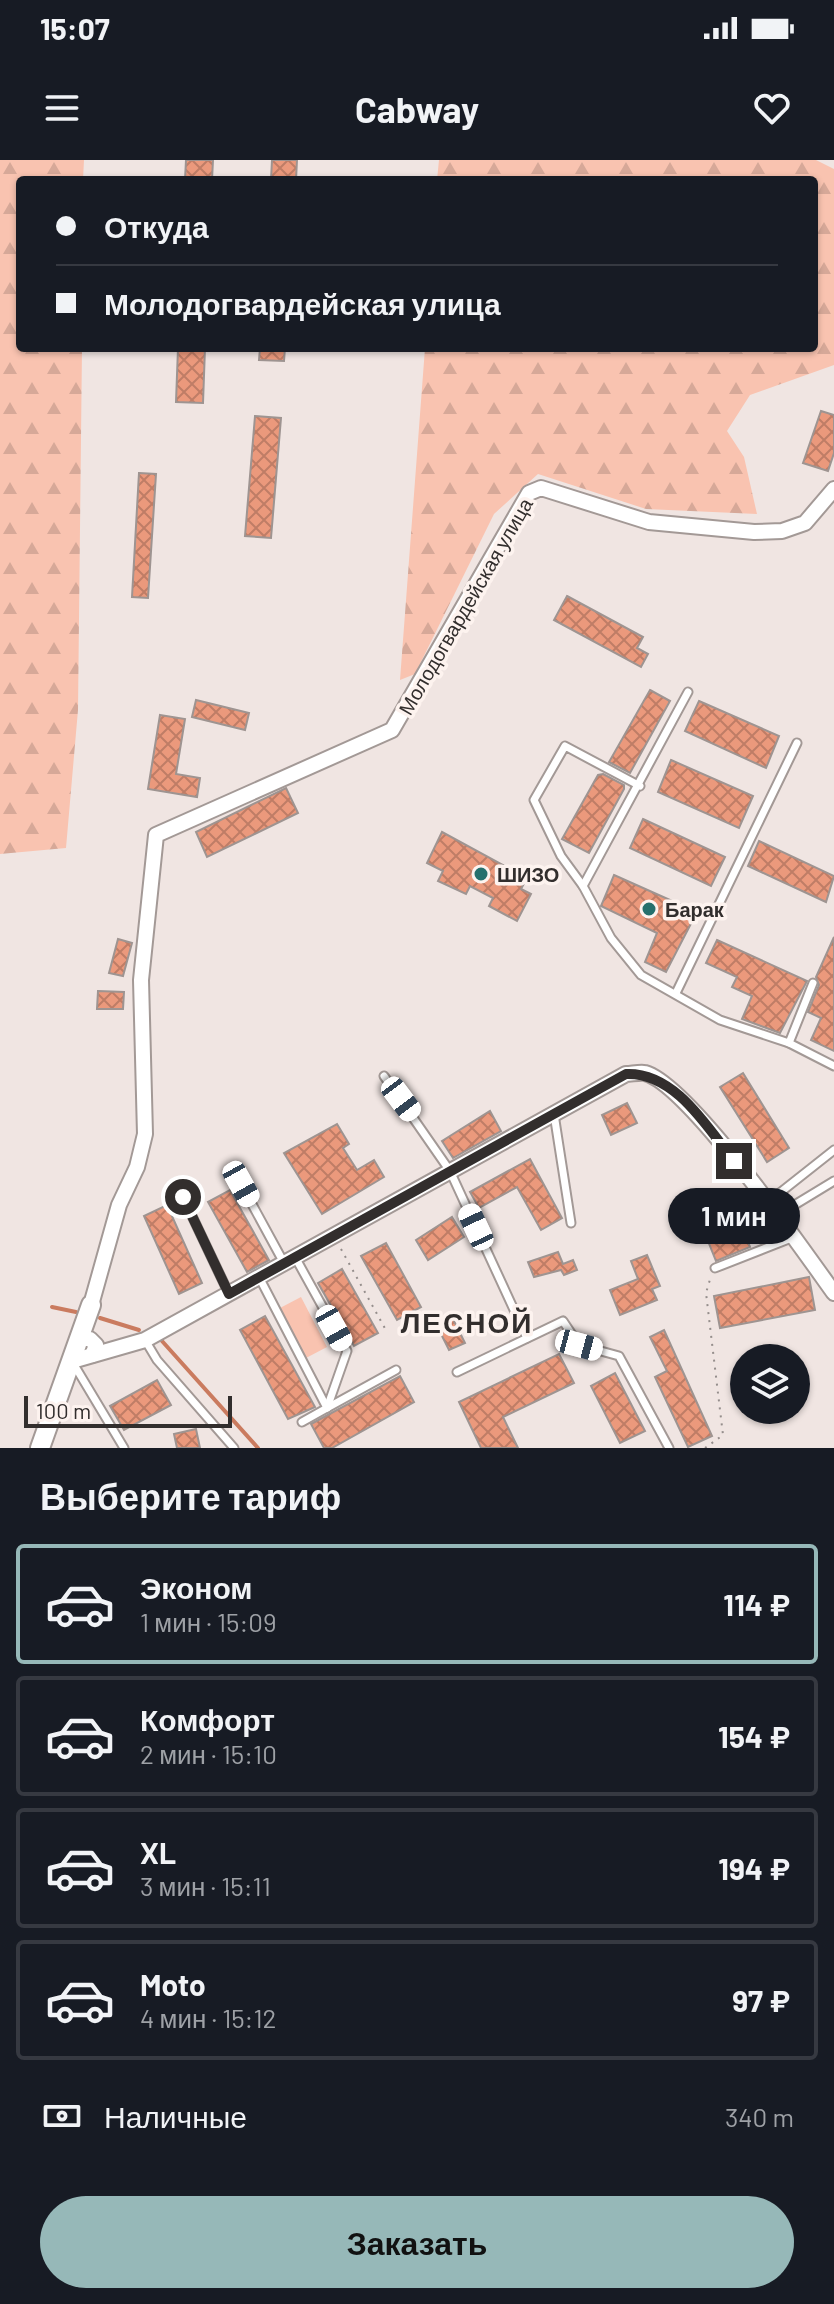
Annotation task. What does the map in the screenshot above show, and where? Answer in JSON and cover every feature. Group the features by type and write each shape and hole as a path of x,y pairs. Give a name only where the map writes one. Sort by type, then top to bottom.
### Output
{"street":[{"name":"Молодогвардейская улица","path":"40,1448 80,1339 119,1205 137,1167 145,1134 141,980 156,835 392,730 529,493 541,488 649,522 754,532 782,531 805,523 834,489"},
{"path":"72,1361 145,1340 626,1074 645,1073 685,1100 778,1215 834,1293"},
{"path":"80,1339 90,1339 96,1345 92,1355"}],"lane":[{"path":"583,886 640,786 688,692"},
{"path":"676,993 797,743"},
{"path":"640,786 565,746 534,800 561,856 583,886 611,938 641,975 720,1020 789,1043 834,1066"},
{"path":"789,1043 813,983"},
{"path":"384,1076 450,1171 527,1338"},
{"path":"554,1114 571,1223"},
{"path":"767,1203 834,1150"},
{"path":"778,1215 834,1181"},
{"path":"241,1184 347,1351 327,1408"},
{"path":"183,1197 229,1294"},
{"path":"715,1268 794,1237"},
{"path":"259,1277 327,1408"},
{"path":"457,1372 563,1321 579,1345 619,1356 669,1448"},
{"path":"145,1340 157,1360 234,1448"},
{"path":"72,1361 124,1448"},
{"path":"302,1422 396,1370"}],"path":[{"path":"334,1236 387,1332"},
{"path":"705,1448 723,1435 706,1293 715,1268"}],"green space":[{"path":"0,160 84,160 83,176 16,176 16,352 82,352 78,710 66,848 0,854"},
{"path":"439,160 816,160 834,169 834,365 750,395 727,431 744,457 757,514 646,509 538,474 494,514 415,674 400,680 425,352 818,352 818,176 437,176"},
{"path":"301,1297 327,1347 306,1358 280,1308"}],"building":[{"path":"186,160 213,160 212,176 185,176"},
{"path":"272,160 297,160 296,176 271,176"},
{"path":"178,352 205,352 203,403 176,402"},
{"path":"260,352 285,352 284,361 259,360"},
{"path":"821,411 834,415 834,453 828,471 803,463"},
{"path":"255,416 281,418 271,538 245,536"},
{"path":"139,473 156,474 148,598 132,597"},
{"path":"567,596 643,637 637,648 648,654 641,667 554,620"},
{"path":"650,690 670,701 630,773 609,762"},
{"path":"196,700 249,713 245,730 192,717"},
{"path":"699,701 779,736 766,768 685,731"},
{"path":"160,715 185,719 176,774 200,778 197,797 148,789"},
{"path":"671,760 753,796 739,828 658,792"},
{"path":"603,774 624,785 624,789 589,853 562,839 598,775"},
{"path":"286,788 298,813 207,857 196,832"},
{"name":"Барак","path":"643,819 725,857 711,886 630,848"},
{"name":"ШИЗО","path":"442,832 527,878 521,889 531,894 517,921 489,906 493,898 470,886 466,894 438,881 443,871 427,863"},
{"path":"759,841 834,876 826,902 748,866"},
{"name":"Барак","path":"614,875 697,912 666,972 645,962 657,933 601,906"},
{"path":"834,937 834,1051 811,1040 821,1018 808,1012 819,985 816,977"},
{"path":"118,939 132,943 123,976 109,973"},
{"path":"717,940 807,981 780,1033 742,1019 752,996 732,987 737,977 706,963"},
{"path":"98,991 124,992 123,1009 97,1009"},
{"path":"743,1073 789,1148 767,1162 720,1087"},
{"path":"627,1103 637,1123 611,1135 602,1115"},
{"path":"490,1111 501,1131 453,1158 442,1141"},
{"path":"337,1124 349,1144 343,1148 357,1170 374,1160 384,1177 322,1214 284,1153"},
{"path":"530,1159 562,1218 541,1230 517,1187 479,1208 470,1192"},
{"path":"230,1190 269,1260 247,1272 208,1202"},
{"path":"167,1205 202,1283 179,1294 144,1216"},
{"path":"452,1217 464,1237 428,1260 416,1240"},
{"path":"743,1228 750,1247 716,1261 708,1241"},
{"path":"386,1243 421,1307 397,1320 361,1256"},
{"path":"558,1252 563,1264 573,1260 577,1270 564,1275 561,1270 534,1277 528,1262"},
{"path":"647,1255 660,1286 652,1289 657,1300 620,1315 610,1290 638,1279 631,1261"},
{"path":"342,1269 378,1333 354,1346 318,1283"},
{"path":"809,1277 815,1310 720,1328 714,1296"},
{"path":"451,1315 465,1343 449,1350 435,1322"},
{"path":"265,1316 315,1407 288,1419 240,1330"},
{"path":"664,1330 712,1436 688,1447 655,1377 667,1371 650,1337"},
{"path":"559,1354 574,1383 503,1417 518,1448 481,1448 459,1402"},
{"path":"615,1373 645,1431 620,1443 591,1386"},
{"path":"400,1376 414,1402 332,1448 324,1448 311,1424"},
{"path":"157,1380 171,1405 124,1430 110,1406"},
{"path":"196,1429 200,1448 177,1448 174,1434"}],"waterway":[{"path":"52,1307 76,1312"},
{"path":"100,1318 139,1330"},
{"path":"162,1341 258,1448"}],"place":[{"name":"ШИЗО","path":"481,874"},
{"name":"Барак","path":"649,909"}],"district":[{"name":"ЛЕСНОЙ","path":"467,1322"}],"route":[{"path":"183,1197 229,1294 626,1074 645,1073 685,1100 734,1161"}]}
